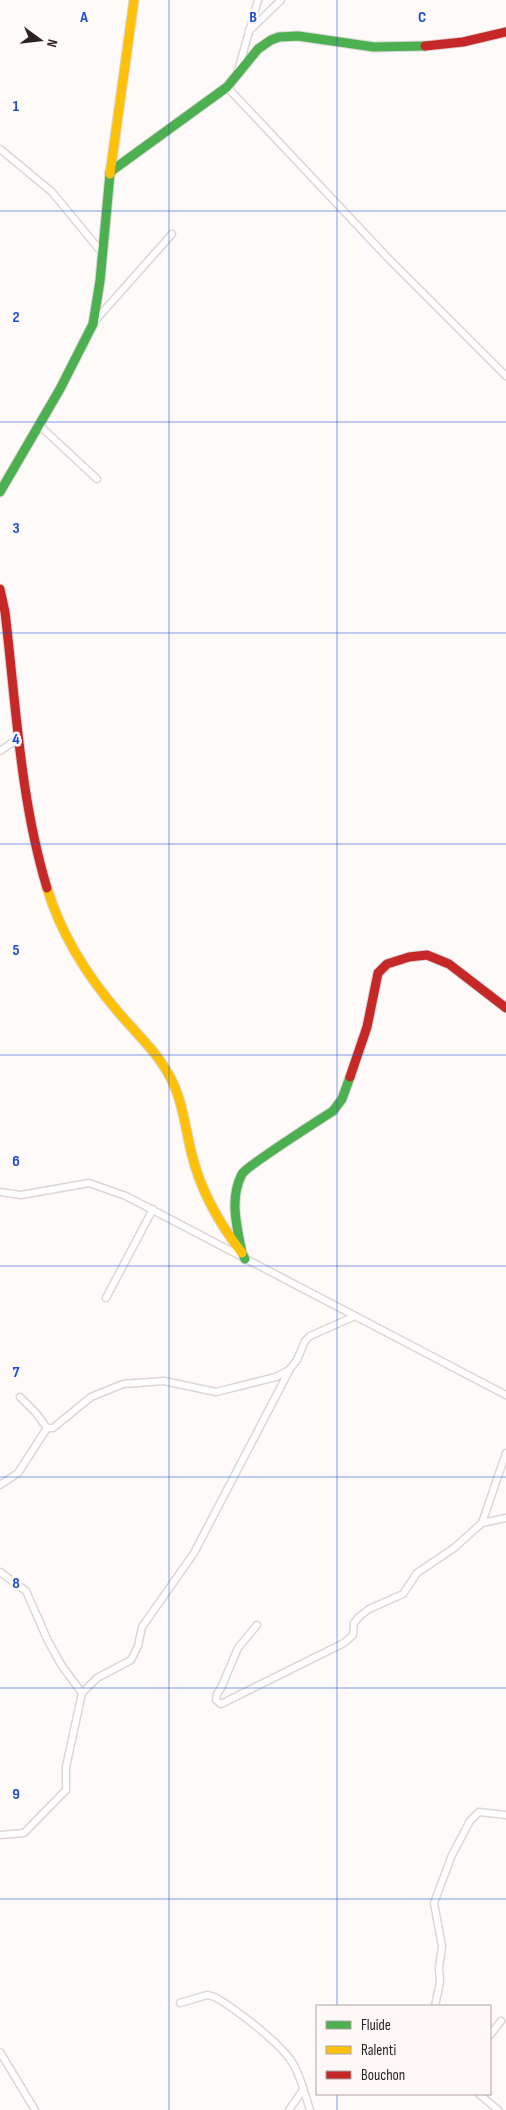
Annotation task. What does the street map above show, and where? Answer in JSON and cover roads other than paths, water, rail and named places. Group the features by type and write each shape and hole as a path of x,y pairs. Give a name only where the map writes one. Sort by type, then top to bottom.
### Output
{"street":[{"path":"0,492 40,426 79,354 92,324 100,282 110,172 134,0"},
{"path":"235,80 258,0"},
{"path":"248,32 281,0"},
{"path":"110,172 227,87 235,80 256,51 272,39 293,36 347,44 419,47 485,38 506,32"},
{"path":"227,87 387,257 506,376"},
{"path":"0,149 3,155 52,192 103,254"},
{"path":"92,324 172,234"},
{"path":"40,426 97,479"},
{"path":"0,589 6,612 19,738 33,826 45,884 67,936 90,976 120,1014 163,1062 175,1086 194,1164 206,1197 221,1228 244,1256"},
{"path":"0,751 19,738"},
{"path":"244,1256 233,1206 236,1188 243,1172 333,1111 342,1099 367,1027 378,973 387,964 409,957 427,956 449,964 506,1008"},
{"path":"0,1192 21,1195 94,1183 153,1209 506,1395"},
{"path":"106,1298 153,1209"},
{"path":"0,1834 24,1833 66,1790 66,1768 82,1693 97,1678 131,1660 138,1646 142,1627 194,1554 289,1370 297,1360 305,1341 310,1336 355,1316"},
{"path":"47,1428 59,1425 91,1397 123,1384 164,1381 216,1392 265,1380 289,1370"},
{"path":"20,1397 36,1413 47,1428"},
{"path":"0,1484 18,1473 47,1428"},
{"path":"256,1625 238,1648 221,1688 216,1694 216,1700 221,1704 344,1643 353,1636 354,1623 360,1616 369,1609 403,1594 417,1573 454,1548 482,1523 506,1453"},
{"path":"482,1523 506,1518"},
{"path":"0,1572 26,1591 48,1641 62,1666 82,1693"},
{"path":"435,2005 440,1982 442,1946 434,1903 452,1855 470,1821 479,1812 506,1814"},
{"path":"180,2003 207,1996 223,2001 282,2049 293,2064 310,2110"},
{"path":"491,2034 501,2021"},
{"path":"0,2052 35,2110"},
{"path":"289,2110 303,2090"},
{"path":"481,2095 498,2110"}]}
